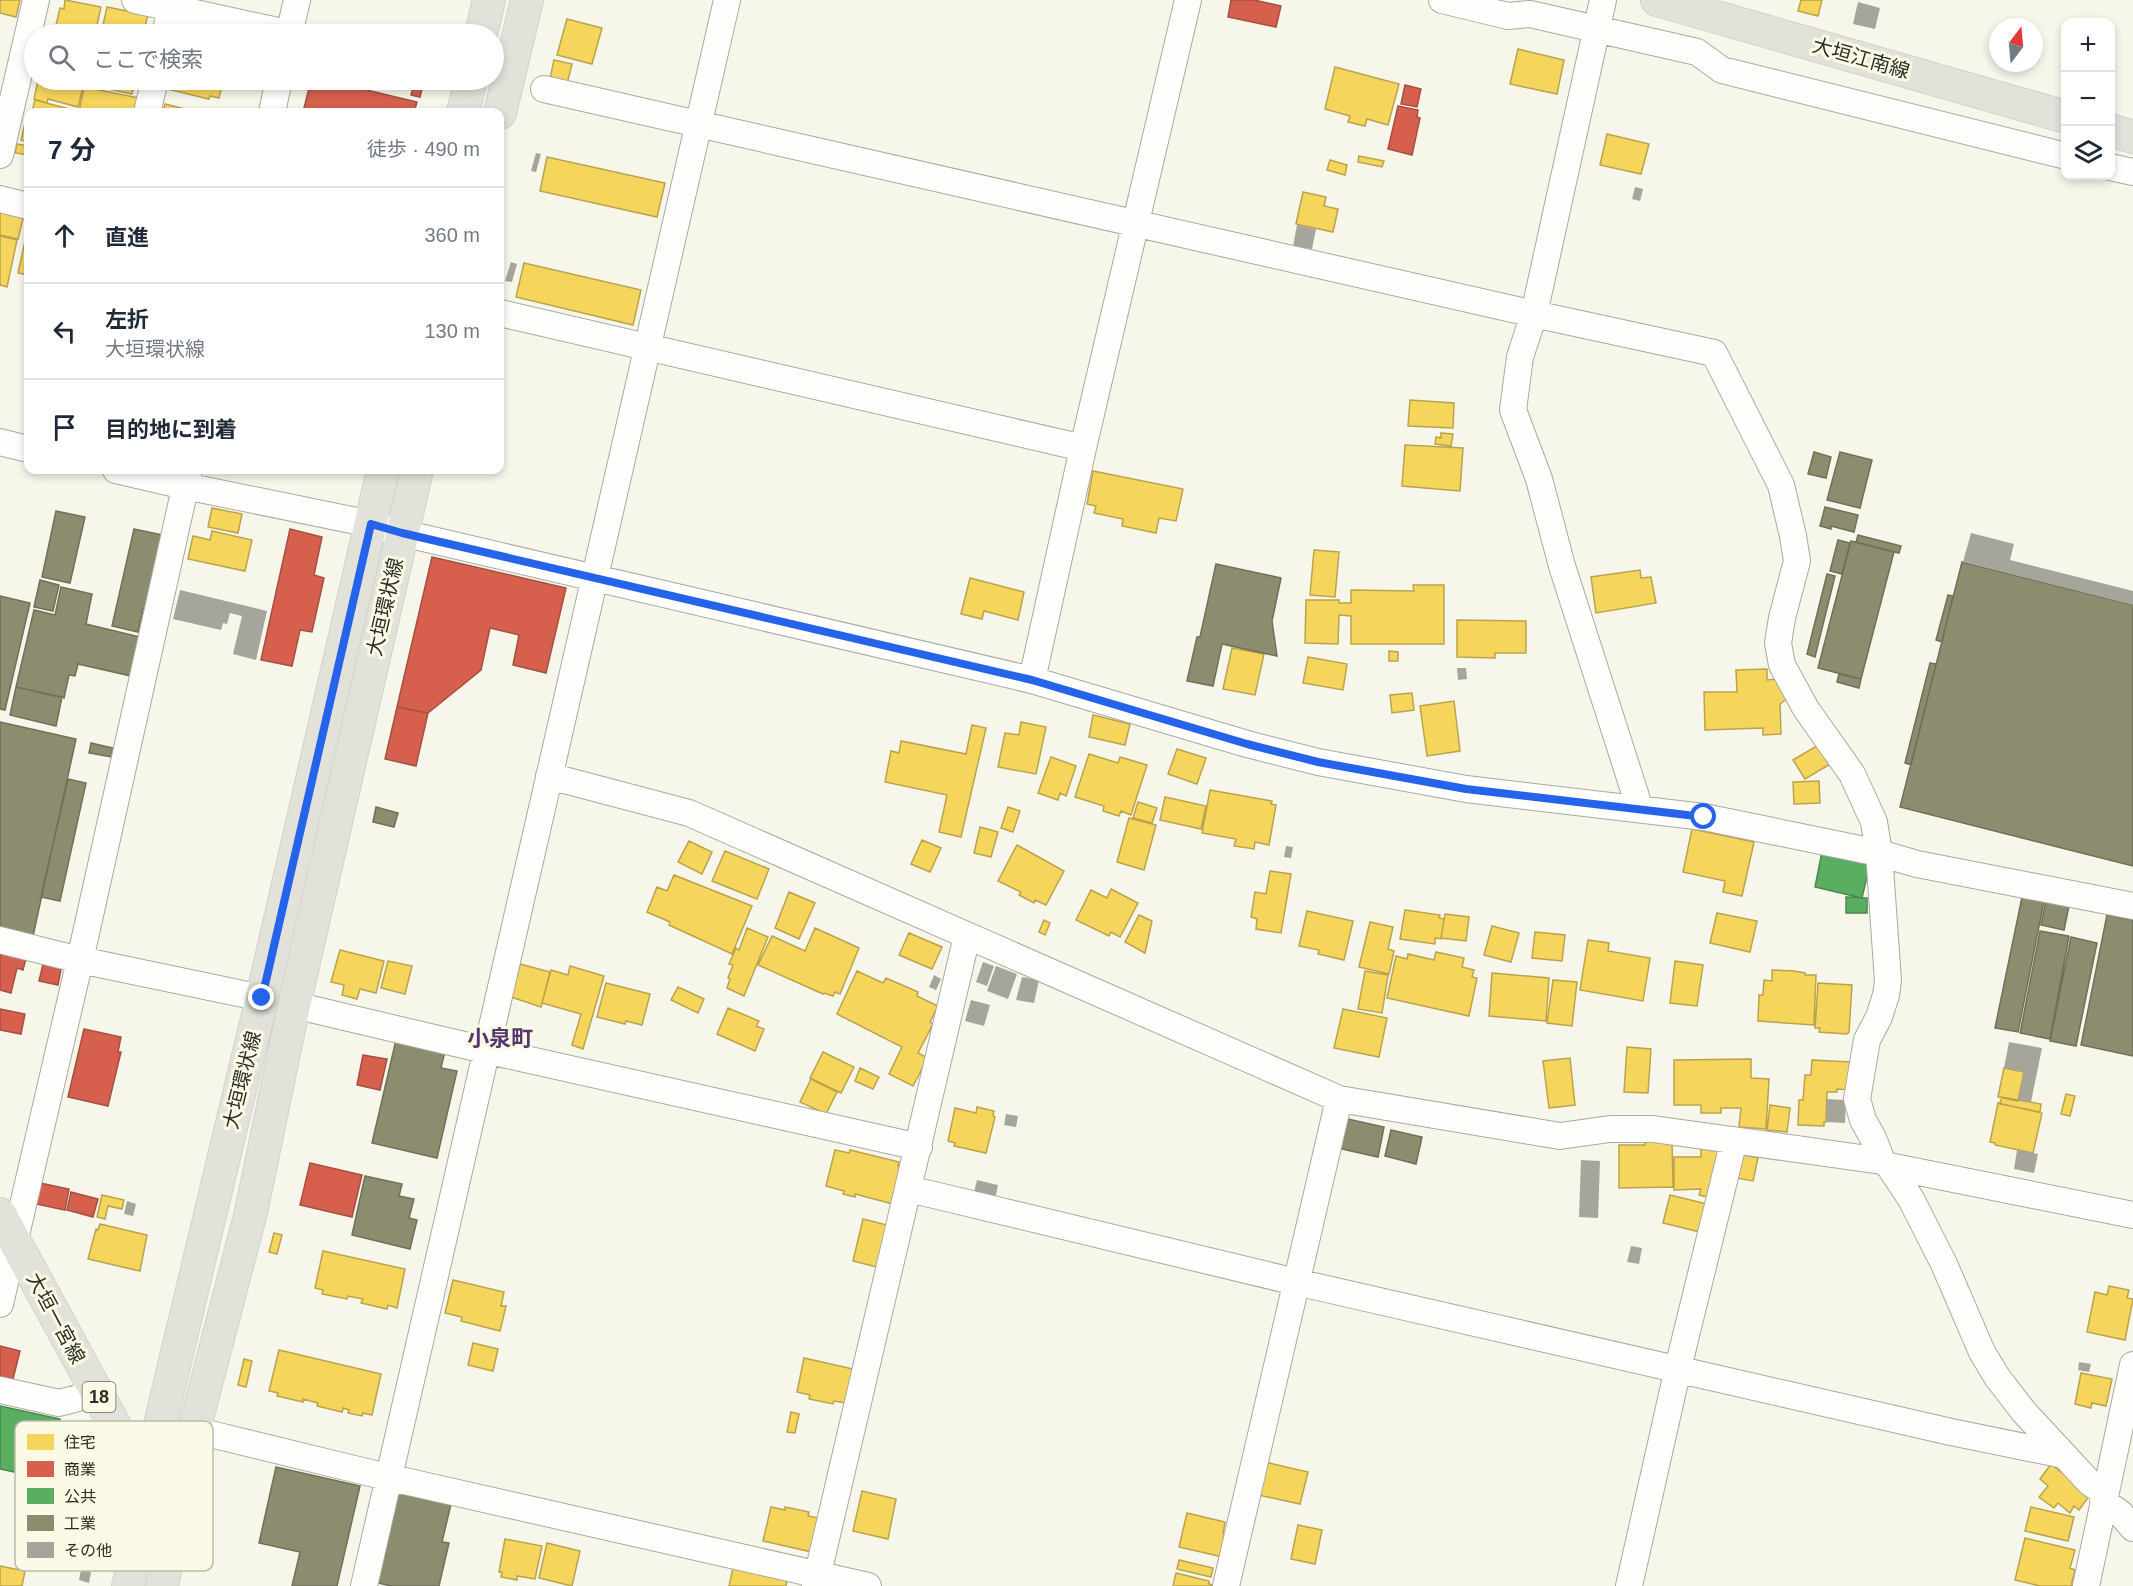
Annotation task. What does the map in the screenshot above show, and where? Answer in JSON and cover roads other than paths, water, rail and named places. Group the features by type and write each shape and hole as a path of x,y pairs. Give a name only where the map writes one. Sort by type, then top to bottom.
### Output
{"main road":[{"path":"483,24 489,0"},
{"path":"501,108 527,0"},
{"name":"大垣江南線","path":"1664,1 2061,116"},
{"path":"464,108 468,90"},
{"path":"2115,131 2133,136"},
{"name":"大垣環状線","path":"161,1421 262,998 382,474"},
{"name":"大垣環状線","path":"196,1421 250,1212 294,1005 416,474"},
{"name":"大垣一宮線","path":"0,1214 112,1421"},
{"name":"大垣環状線","path":"128,1586 132,1571"},
{"name":"大垣一宮線","path":"165,1573 183,1586"}],"street":[{"path":"30,24 36,0"},
{"path":"135,0 242,24"},
{"path":"292,24 297,0"},
{"path":"364,1586 387,1477 727,0"},
{"path":"1032,680 1134,224 1188,0"},
{"path":"1442,0 1508,16 1530,14 1696,52 1722,70 2061,155"},
{"path":"1603,0 1533,314 1520,357 1513,410 1539,479 1562,566 1640,809"},
{"path":"167,24 171,9"},
{"path":"0,155 24,52"},
{"path":"148,108 152,90"},
{"path":"273,108 277,90"},
{"path":"544,90 1714,353 1781,485 1793,536 1797,561 1778,643 1782,665 1806,709 1852,774 1874,822 1879,853 1888,981 1879,1017 1867,1040 1857,1099 1863,1120 1885,1163 1911,1199 1944,1264 1982,1352 1997,1377 2024,1412 2133,1528"},
{"path":"2115,168 2133,172"},
{"path":"0,199 24,205"},
{"path":"504,314 1083,447"},
{"path":"0,442 24,448"},
{"path":"152,474 188,478 402,533 1032,680 1247,744 1318,762 1466,789 1704,817 1879,853 1917,864 2133,906"},
{"path":"0,1304 188,478"},
{"path":"549,776 689,813 1339,1099 1560,1136 1610,1130 1653,1129 1734,1140 1885,1163 2133,1215"},
{"path":"817,1580 967,936"},
{"path":"0,940 80,960 262,998"},
{"path":"294,1005 485,1050 919,1146"},
{"path":"1226,1586 1339,1099"},
{"path":"1629,1586 1678,1368 1734,1140"},
{"path":"909,1189 1296,1282 1951,1432 2064,1455"},
{"path":"2086,1586 2133,1365"},
{"path":"0,1390 59,1403 78,1398 94,1388"},
{"path":"213,1435 817,1580 868,1586"}],"district":[{"name":"小泉町","path":"500,1038"}]}
